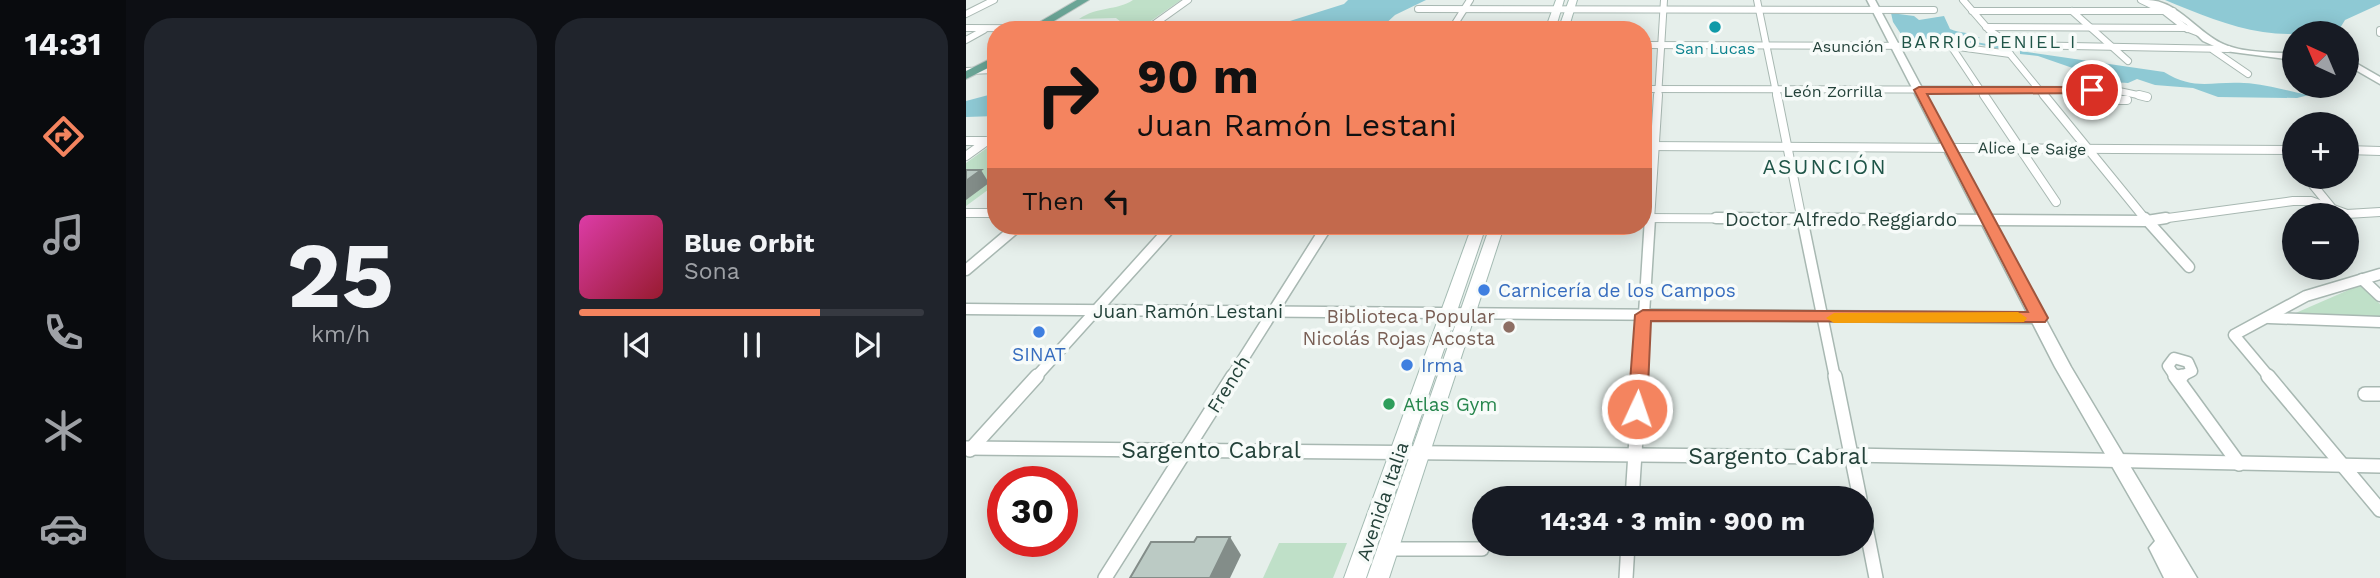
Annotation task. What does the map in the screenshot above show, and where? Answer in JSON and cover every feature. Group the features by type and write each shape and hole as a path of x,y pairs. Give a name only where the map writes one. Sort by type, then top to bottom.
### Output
{"main road":[{"path":"1048,21 1089,1"},
{"path":"1058,21 1089,1"},
{"path":"1552,21 1559,4"},
{"path":"1566,21 1572,4"},
{"path":"969,69 987,57"},
{"path":"969,69 987,62"},
{"name":"Avenida Italia","path":"1378,578 1420,451 1477,235"},
{"name":"Avenida Italia","path":"1355,578 1399,452 1493,235"}],"street":[{"path":"966,13 994,0"},
{"path":"1159,21 1188,0"},
{"path":"1457,21 1470,0"},
{"path":"1508,8 1512,0"},
{"path":"1652,164 1664,0"},
{"path":"1964,0 1986,27 2012,45 2212,48 2282,56"},
{"path":"2141,0 2168,11 2186,28 2248,74"},
{"path":"2151,0 2228,49"},
{"path":"1418,9 1508,8 1559,4 1663,9 1758,4 1926,4"},
{"path":"1758,4 1858,486"},
{"path":"1873,5 1934,10"},
{"path":"1873,5 2063,367 2187,578"},
{"path":"1972,11 2168,11"},
{"path":"2072,11 2128,61"},
{"path":"1986,27 2186,28 2199,33"},
{"path":"966,29 987,29"},
{"path":"966,40 987,29"},
{"name":"Asunción","path":"1652,45 1951,47 2010,54"},
{"path":"2012,45 2010,54 2147,221 2189,267"},
{"path":"1951,47 2056,202"},
{"path":"969,69 987,70"},
{"path":"2359,69 2380,81"},
{"name":"León Zorrilla","path":"1652,89 1982,92 2092,90 2119,91 2147,97"},
{"path":"2092,90 2109,100 2127,100"},
{"path":"966,141 987,141"},
{"path":"966,156 987,144"},
{"name":"Alice Le Saige","path":"1654,146 2282,150"},
{"path":"2376,150 2380,156"},
{"path":"2316,189 2328,203"},
{"name":"Doctor Alfredo Reggiardo","path":"1652,218 2147,221 2292,201 2318,203"},
{"name":"Doctor Alfredo Reggiardo","path":"2359,213 2380,212"},
{"path":"966,213 987,213"},
{"path":"966,270 1007,235"},
{"path":"968,451 1164,235"},
{"name":"French","path":"1105,578 1321,235"},
{"path":"1633,486 1645,235"},
{"path":"2380,274 2306,296 2234,335 2380,510"},
{"path":"2361,279 2380,296"},
{"name":"Juan Ramón Lestani","path":"966,309 2039,318"},
{"path":"2266,318 2380,322"},
{"path":"2177,378 2239,464"},
{"path":"2365,394 2380,394"},
{"name":"Sargento Cabral","path":"968,451 1852,455 2380,466"},
{"path":"2116,460 2116,467 2175,578"},
{"path":"1388,549 1472,549"},
{"path":"1626,578 1628,556"},
{"path":"1872,556 1877,578"}],"green space":[{"path":"1133,0 1181,0 1151,21 1079,19 1093,12"},
{"path":"987,148 987,191 966,206 966,163"},
{"path":"2360,285 2380,304 2380,319 2291,315"},
{"path":"1279,543 1347,543 1333,578 1263,578"}],"water":[{"path":"1348,0 1426,0 1389,21 1290,21 1344,4"},
{"path":"2165,0 2380,0 2380,4 2344,21 2282,21 2282,33 2238,27"},
{"path":"1891,13 1914,16 1919,20 1944,16 1950,29 1980,38 1972,39 1976,42 2008,48 2006,51 1963,43 1954,46 1937,39 1917,39 1901,34"},
{"path":"2020,51 2164,72 2194,83 2268,86 2282,89 2282,98 2218,97 2193,88 2155,85 2137,79 2128,83 2113,82 2038,56 2020,54"},
{"path":"987,95 987,116 966,117 966,101"}],"building":[{"path":"966,170 981,170 966,181"},
{"path":"1197,537 1230,537 1210,578 1130,578 1151,542 1194,542"}],"slow traffic":[{"path":"1834,318 2018,318"}],"place":[{"name":"San Lucas","path":"1715,27"},
{"name":"Carnicería de los Campos","path":"1484,290"},
{"name":"Biblioteca Popular Nicolás Rojas Acosta","path":"1509,327"},
{"name":"SINAT","path":"1039,332"},
{"name":"Irma","path":"1407,365"},
{"name":"Atlas Gym","path":"1389,404"}],"district":[{"name":"BARRIO PENIEL I","path":"1989,42"},
{"name":"ASUNCIÓN","path":"1825,167"}],"route":[{"path":"1637,409 1643,315 2039,318 1919,90 2092,90"}]}
